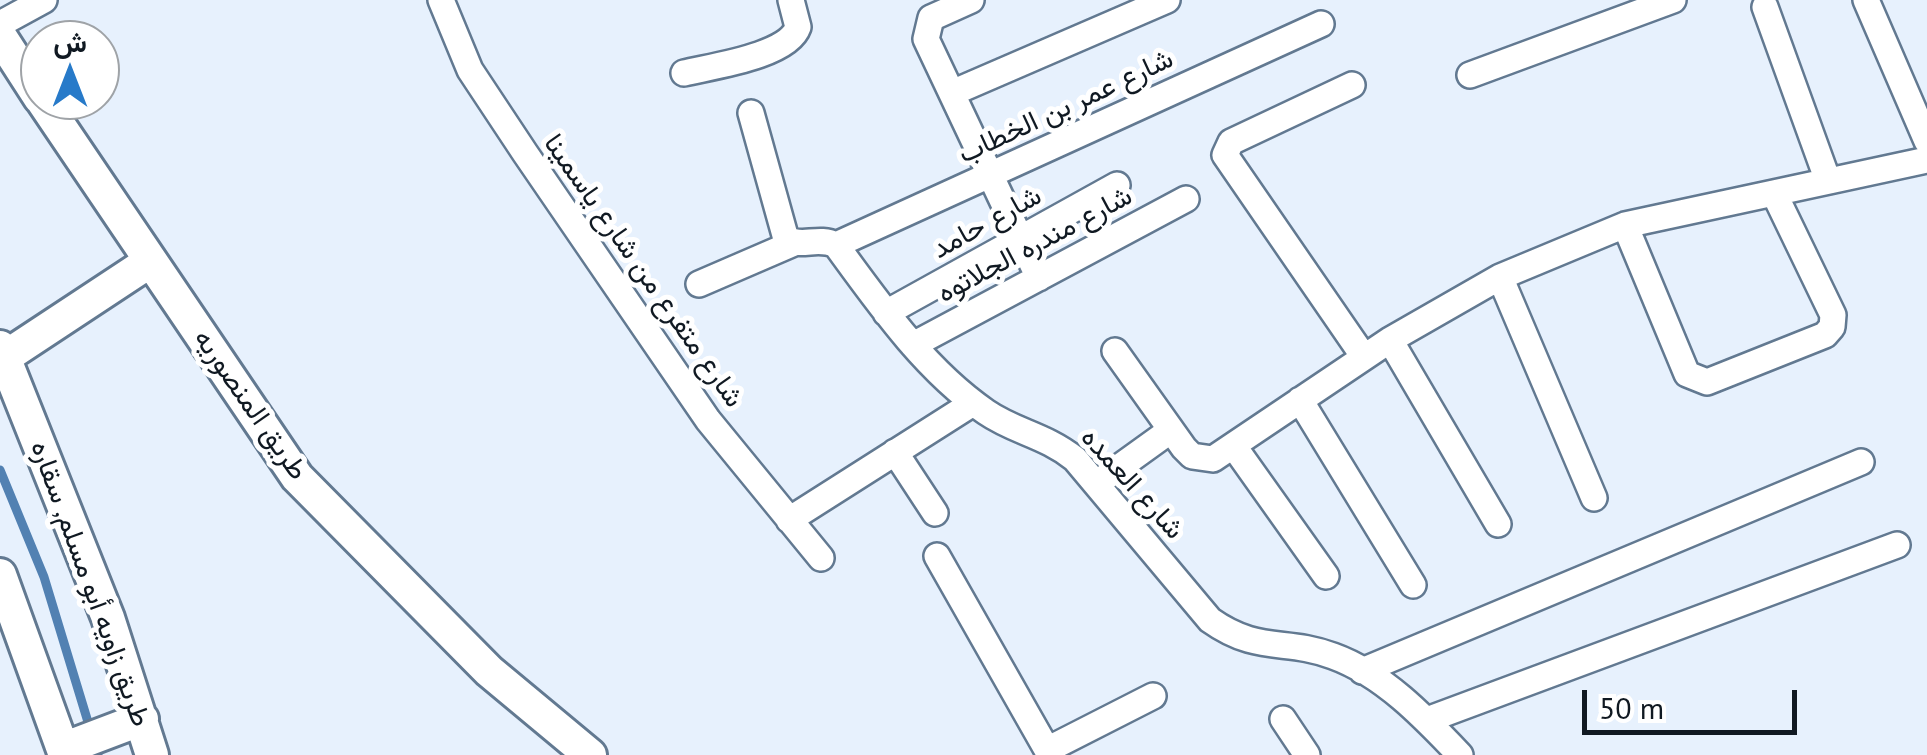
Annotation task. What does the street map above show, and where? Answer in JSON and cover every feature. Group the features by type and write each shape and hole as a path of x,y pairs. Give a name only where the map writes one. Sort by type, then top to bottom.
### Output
{"main road":[{"name":"طريق المنصوريه","path":"0,36 20,67"},
{"name":"طريق المنصوريه","path":"55,120 297,477 489,671 590,755"},
{"name":"طريق زاويه أبو مسلم, سقاره","path":"150,262 3,352 108,618 152,755"},
{"path":"3,592 60,753 142,719"}],"street":[{"path":"0,24 44,0"},
{"name":"شارع متفرع من شارع ياسمينا","path":"441,0 470,70 524,153 708,420 822,558"},
{"path":"684,72 746,59 787,43 798,26 791,0"},
{"path":"971,0 937,14 925,31 1039,278"},
{"path":"952,93 1167,0"},
{"path":"1470,75 1673,0"},
{"path":"1866,0 1927,140"},
{"path":"1765,7 1828,181"},
{"name":"شارع عمر بن الخطاب","path":"836,245 1321,24"},
{"path":"1352,86 1231,142 1225,155 1364,357"},
{"path":"752,113 782,230 794,243"},
{"path":"1115,351 1171,430 1192,456 1203,460 1234,448 1390,340 1500,276 1626,225 1927,160"},
{"name":"شارع حامد","path":"886,313 1118,185"},
{"path":"1626,225 1687,374 1706,382 1824,336 1832,327 1833,315 1774,193"},
{"name":"شارع مندره الجلاتوه","path":"913,344 1186,198"},
{"path":"699,284 794,243 826,240 836,245"},
{"name":"شارع العمده","path":"836,245 913,344 991,416 1055,443 1096,484 1210,620 1236,639 1334,656 1362,671 1427,720 1460,755"},
{"path":"1500,276 1594,498"},
{"path":"1390,340 1498,524"},
{"path":"1300,400 1413,584"},
{"path":"790,520 973,403"},
{"path":"1096,484 1171,430"},
{"path":"1234,448 1326,576"},
{"path":"896,452 935,513"},
{"path":"1362,671 1862,462"},
{"path":"1427,720 1898,545"},
{"path":"937,556 1048,752 1152,696"},
{"path":"1284,719 1307,755"}],"waterway":[{"path":"0,470 44,577 98,755"}]}
